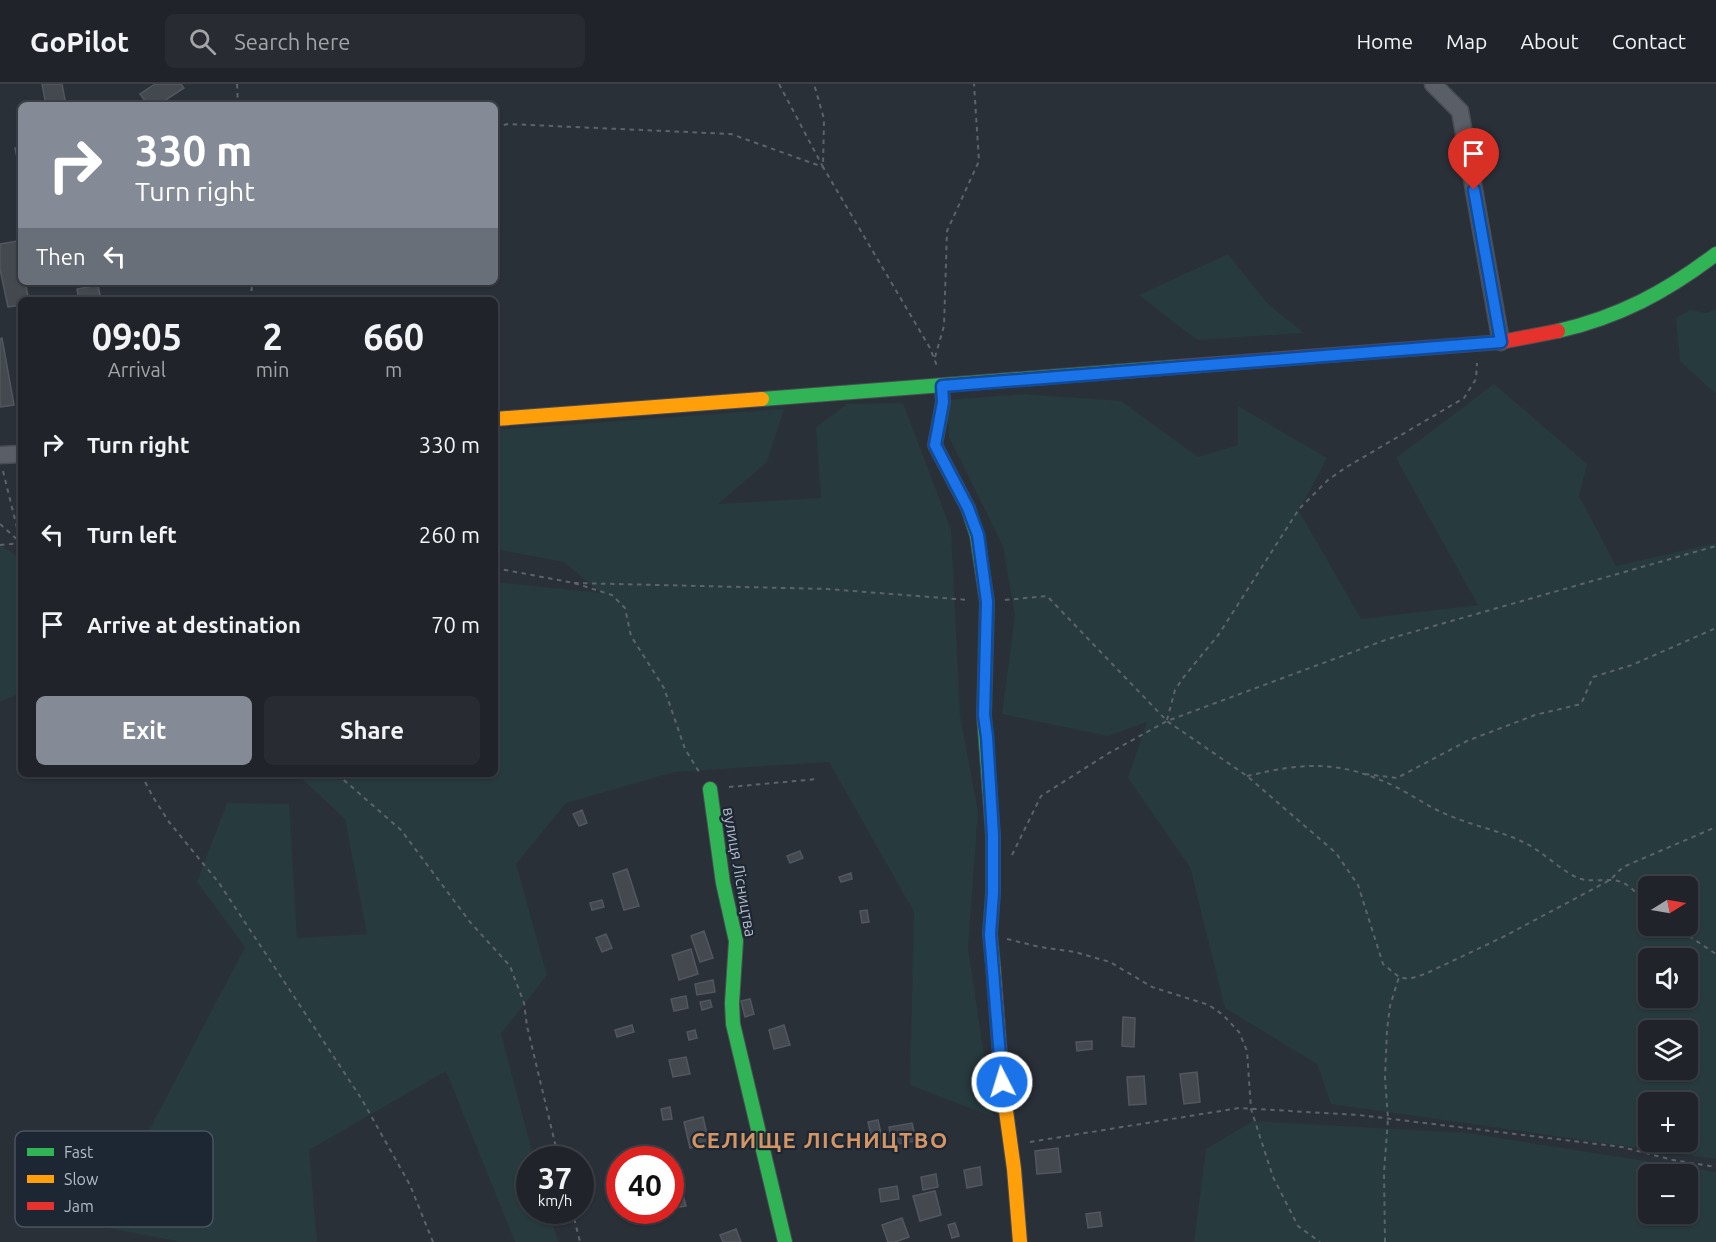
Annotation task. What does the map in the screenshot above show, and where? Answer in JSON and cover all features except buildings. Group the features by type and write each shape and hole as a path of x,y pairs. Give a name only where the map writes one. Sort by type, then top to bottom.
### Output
{"street":[{"path":"1432,84 1460,111 1501,342"},
{"path":"498,419 1501,342 1557,333 1598,321 1642,303 1716,255"},
{"path":"942,386 943,402 935,445 968,508 978,535 987,602 984,715 993,835 990,934 1002,1082 1020,1242"},
{"path":"1,461 18,455"},
{"name":"вулиця Лісництва","path":"710,789 723,883 736,940 733,1024 785,1242"}],"path":[{"path":"237,84 238,102"},
{"path":"778,84 935,357 942,386"},
{"path":"814,84 824,119 824,167"},
{"path":"935,357 944,326 947,231 979,161 974,84"},
{"path":"498,126 508,124 731,134 824,167"},
{"path":"1167,721 1175,690 1219,634 1299,509 1328,480 1345,468 1464,398 1476,379 1478,359"},
{"path":"1,461 18,532"},
{"path":"0,524 18,541"},
{"path":"0,545 18,544"},
{"path":"1012,854 1041,796 1109,753 1167,721 1388,639 1716,546"},
{"path":"498,569 574,583 612,595 625,608 631,636 664,688 685,749 710,789 818,779"},
{"path":"574,583 827,589 987,602 1047,596 1167,721 1246,776 1336,854 1358,885 1383,964 1399,977 1409,979 1425,974 1503,938 1610,880 1623,867 1716,827"},
{"path":"1360,773 1396,778 1467,741 1535,715 1581,704 1593,677 1632,665 1716,628"},
{"path":"1246,776 1272,770 1321,765 1339,766 1395,787 1447,815 1525,843 1576,878 1587,882 1610,880 1626,884 1638,897"},
{"path":"143,777 169,822 219,884 361,1098 410,1185 433,1242"},
{"path":"340,777 401,830 470,922 510,966 524,1003 527,1026 557,1146"},
{"path":"990,934 1110,962 1152,987 1209,1005 1223,1015 1239,1032 1247,1051 1251,1108 1273,1177 1298,1226 1320,1242"},
{"path":"1689,936 1716,954"},
{"path":"1385,1242 1384,1172 1388,1119 1385,1078 1387,1030 1390,1006 1399,977"},
{"path":"1010,1145 1239,1108 1251,1108 1388,1119 1622,1147 1672,1160 1716,1167"},
{"path":"576,1224 580,1242"}],"green space":[{"path":"1228,254 1267,303 1304,333 1197,340 1139,295"},
{"path":"1716,309 1716,394 1680,361 1676,318 1690,310 1706,313"},
{"path":"1494,384 1587,464 1579,496 1616,566 1716,543 1716,1159 1667,1152 1698,1152 1698,1092 1638,1092 1638,1148 1331,1104 1317,1064 1225,1008 1190,867 1128,778 1147,722 1108,736 1002,714 1015,615 1003,546 949,437 947,400 1024,394 1121,401 1198,457 1238,445 1238,406 1327,458 1299,511 1361,619 1478,605 1396,458"},
{"path":"903,403 951,530 960,716 978,811 968,948 993,1117 910,1085 914,912 829,762 674,772 566,803 516,864 547,975 501,1034 531,1146 516,1146 516,1224 552,1224 559,1242 515,1242 446,1071 309,1150 317,1242 181,1242 104,1227 213,1227 213,1131 149,1131 245,947 197,882 227,803 289,804 297,938 367,934 345,819 300,777 498,777 498,582 601,593 564,562 498,550 498,430 784,409 767,462 718,504 821,498 816,427 847,404"},
{"path":"0,545 18,557 18,692 0,702"},
{"path":"1253,1121 1467,1133 1665,1164 1638,1164 1638,1224 1698,1224 1698,1169 1716,1172 1716,1242 1194,1242 1206,1149"}],"traffic: fast":[{"path":"1558,331 1622,311 1679,280 1716,254"},
{"path":"762,399 1177,367"},
{"path":"942,386 943,402 935,445 968,508 977,535 987,602 984,715 993,835 990,934 993,965"},
{"path":"710,789 723,883 736,941 733,1024 785,1242"}],"traffic: slow":[{"path":"498,419 762,399"},
{"path":"993,965 1002,1082 1014,1169 1020,1242"}],"traffic: jam":[{"path":"1177,367 1501,342 1558,331"}],"district":[{"name":"СЕЛИЩЕ ЛІСНИЦТВО","path":"820,1140"}],"route":[{"path":"1002,1082 990,934 993,835 984,715 987,602 978,535 968,508 935,445 943,402 942,386 1501,342 1474,190"}]}
